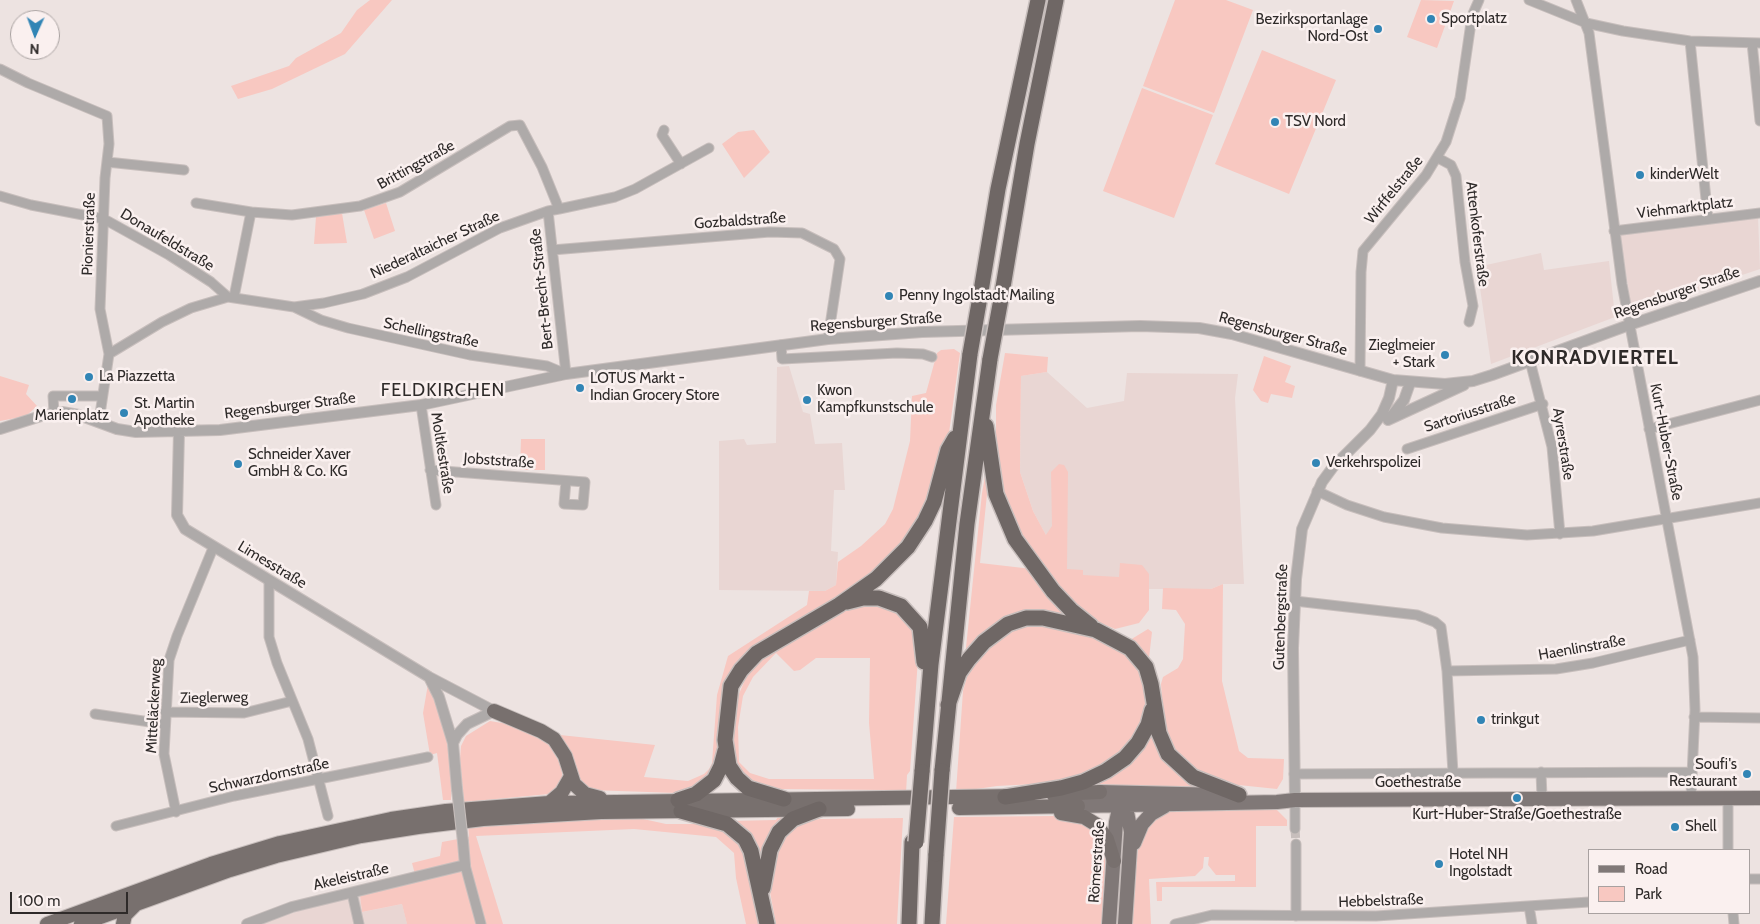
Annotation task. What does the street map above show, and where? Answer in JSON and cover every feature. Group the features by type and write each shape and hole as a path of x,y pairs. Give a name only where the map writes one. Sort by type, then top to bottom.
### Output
{"highway":[{"path":"910,924 909,907 920,772 931,664 962,411 998,189 1038,0"},
{"path":"932,924 942,771 967,524 990,359 1027,144 1056,0"},
{"path":"983,406 996,494 1015,539 1053,591 1071,610 1096,630 1125,645 1141,661 1149,676 1153,706 1163,747 1174,762 1193,777 1239,795"},
{"path":"920,772 925,681 955,438 962,411"},
{"path":"679,806 714,780 721,766 725,750 730,692 741,670 764,649 839,605 876,579 916,536 934,502 948,450 955,438"},
{"path":"839,605 854,600 879,598 894,602 908,612 920,627 923,642 925,681"},
{"path":"948,705 959,673 969,659 984,642 1008,624 1026,618 1043,618 1096,630"},
{"path":"1011,802 1084,782 1116,766 1138,742 1148,725 1153,706"},
{"path":"494,711 541,730 554,739 565,756 570,778 584,794 618,801"},
{"path":"725,750 729,766 742,784 758,792 784,799"},
{"path":"549,803 562,792 570,778"},
{"path":"47,924 211,864 280,843 391,819 437,812 549,803 618,801 679,806 818,809 1011,802 1100,792"},
{"path":"84,923 276,856 370,834 483,819 784,799 1011,802 1078,806"},
{"path":"1011,802 1077,815 1088,819 1097,825 1108,839 1114,861"},
{"path":"679,806 727,824 745,839 751,851 767,924"},
{"path":"762,900 768,857 779,832 793,819 818,809"},
{"path":"910,924 914,842"},
{"path":"123,924 125,915 137,903"},
{"path":"904,924 909,907"},
{"path":"84,923 107,924"}],"main road":[{"path":"1100,792 1279,796 1295,800"},
{"name":"Römerstraße","path":"1100,792 1122,804 1127,812 1130,825 1131,857 1125,924"},
{"name":"Römerstraße","path":"1108,924 1116,822 1122,804 1135,793"},
{"name":"Goethestraße","path":"1295,800 1760,798"},
{"path":"1078,806 1295,800"},
{"path":"1131,857 1136,836 1142,824 1158,809 1168,805"}],"street":[{"path":"1529,0 1586,23 1632,33 1690,41 1756,43 1760,121"},
{"name":"Wirffelstraße","path":"1360,371 1361,272 1364,251 1414,191 1438,158 1453,122 1460,98 1472,16 1479,1"},
{"name":"Kurt-Huber-Straße","path":"1577,3 1586,23 1614,231 1629,325 1690,640 1694,670 1691,797"},
{"path":"1690,41 1708,219"},
{"name":"Pionierstraße","path":"0,69 28,83 107,116 110,134 100,309 109,354"},
{"name":"Brittingstraße","path":"196,202 251,212 292,215 334,211 376,202 400,192 516,124 522,128 559,209"},
{"path":"664,130 662,135 681,164"},
{"name":"Bert-Brecht-Straße","path":"566,374 548,211 628,192 709,148"},
{"name":"Attenkoferstraße","path":"1438,158 1451,166 1456,176 1464,253 1473,306 1469,322"},
{"path":"107,162 184,170"},
{"name":"Donaufeldstraße","path":"0,196 32,205 104,219 169,255 231,297"},
{"name":"Niederaltaicher Straße","path":"109,354 162,322 191,308 231,297 294,307 324,303 363,294 407,277 500,228 548,211"},
{"path":"231,297 251,212"},
{"name":"Viehmarktplatz","path":"1614,231 1760,213"},
{"name":"Gozbaldstraße","path":"552,250 776,231 802,233 834,249 840,259 828,339"},
{"name":"Regensburger Straße","path":"99,421 126,431 179,432 266,425 421,405 566,374 828,339 904,332 1173,326 1232,334 1393,380 1410,383 1445,384 1473,381 1629,325 1760,281"},
{"path":"321,320 324,303"},
{"name":"Schellingstraße","path":"294,307 321,320 392,339 470,355 547,366 566,374"},
{"name":"Regensburger Straße","path":"780,346 782,359 897,353 923,354 932,357"},
{"path":"0,429 54,413 78,415 99,421 109,354"},
{"name":"Ayrerstraße","path":"1530,361 1543,404 1552,447 1560,534"},
{"name":"Gutenbergstraße","path":"1296,829 1294,774 1295,601 1298,548 1302,529 1317,491 1333,467 1370,430 1382,414 1389,398 1393,380"},
{"path":"1388,420 1473,381"},
{"name":"Gutenbergstraße","path":"1370,430 1388,420 1404,400 1410,383"},
{"path":"54,413 53,396 102,396"},
{"path":"1649,429 1760,400"},
{"name":"Sartoriusstraße","path":"1407,449 1543,404"},
{"name":"Moltkestraße","path":"421,405 436,504"},
{"name":"Limesstraße","path":"179,432 178,520 189,533 429,677 494,711"},
{"name":"Jobststraße","path":"430,470 566,481"},
{"path":"1317,491 1347,505 1384,516 1442,528 1504,534 1560,534 1611,528 1666,517 1760,503"},
{"name":"Mitteläckerweg","path":"176,812 164,754 167,678 172,647 214,548"},
{"path":"269,581 269,636 308,739 320,779 328,816"},
{"path":"1295,601 1417,616 1435,622 1441,627 1444,636 1447,671 1453,773"},
{"name":"Haenlinstraße","path":"1447,671 1556,669 1593,663 1690,640"},
{"path":"429,677 439,697 453,742 465,865 481,924"},
{"name":"Zieglerweg","path":"165,712 244,713 292,700"},
{"path":"453,742 468,724 494,711"},
{"name":"Zieglerweg","path":"95,714 164,724"},
{"path":"1694,717 1760,718"},
{"name":"Schwarzdornstraße","path":"116,826 234,796 428,757"},
{"path":"1541,772 1542,798"},
{"name":"Goethestraße","path":"1294,774 1692,772"},
{"path":"1728,798 1728,849"},
{"path":"1296,844 1296,916"},
{"name":"Akeleistraße","path":"247,924 292,907 465,865"},
{"path":"352,892 359,924"},
{"name":"Hebbelstraße","path":"1175,924 1212,915 1296,916 1430,913 1588,902"},
{"path":"1529,906 1532,924"}],"shaded area":[{"path":"1758,217 1760,269 1632,312 1620,234"},
{"path":"1541,253 1544,270 1609,261 1615,317 1491,364 1477,267"},
{"path":"789,366 803,412 810,414 815,444 842,443 845,490 834,490 831,551 838,552 836,585 825,591 719,590 719,441 744,439 747,445 776,443 777,367"},
{"path":"1047,372 1087,408 1124,401 1127,373 1238,374 1235,398 1244,584 1223,584 1211,589 1149,589 1084,584 1067,574 1033,511 1020,472 1021,376"},
{"path":"360,895 362,912 402,904 407,924 257,924 266,920"}],"green space":[{"path":"370,0 392,0 345,54 272,89 238,99 231,86 289,66 296,58 341,33 357,10"},
{"path":"1175,0 1226,0 1253,10 1214,113 1143,86"},
{"name":"Sportplatz","path":"1421,0 1454,1 1437,48 1407,37"},
{"name":"TSV Nord","path":"1262,50 1336,80 1289,194 1215,164"},
{"path":"1142,88 1213,115 1174,218 1103,191"},
{"path":"754,130 770,152 744,178 722,144 738,132"},
{"path":"386,203 395,231 374,239 364,210"},
{"path":"342,213 347,243 314,244 316,217"},
{"path":"954,349 960,353 949,433 942,464 925,513 886,566 738,665 716,771 689,791 677,793 590,790 578,781 568,747 560,735 655,745 644,777 688,781 704,774 709,769 712,763 717,695 728,656 807,605 809,591 825,591 836,585 838,562 861,546 885,524 893,509 910,441 912,396 926,393 937,353 941,350"},
{"path":"1005,353 1048,357 1047,372 1021,376 1020,472 1033,511 1046,535 1052,526 1051,472 1059,464 1064,465 1068,472 1067,569 1083,570 1083,575 1119,577 1120,563 1142,565 1149,574 1149,610 1139,623 1115,629 1091,619 1072,604 1019,534 1000,478 996,444 996,405"},
{"path":"1264,356 1291,366 1285,382 1295,386 1292,398 1271,394 1268,403 1261,401 1253,390"},
{"path":"0,376 29,385 26,394 37,406 26,416 0,421"},
{"path":"521,439 545,439 545,470 520,470"},
{"path":"988,460 994,494 987,494 980,563 1032,569 1076,620 1036,614 965,657 982,493"},
{"path":"1223,584 1222,681 1239,751 1248,758 1284,759 1283,779 1277,789 1229,784 1200,776 1165,740 1161,684 1163,677 1178,668 1183,659 1185,624 1176,610 1162,609 1163,588 1211,589"},
{"path":"860,603 890,606 913,625 918,659 910,771 907,775 906,793 885,790 777,789 753,785 737,770 732,742 736,701 747,675 767,654 841,611","holes":["776,653 794,671 800,670 816,658 870,658 869,723 874,779 769,779 750,773 739,762 738,727 743,696 753,677"]},
{"path":"1026,623 1066,627 1108,643 1129,657 1142,677 1147,708 1136,739 1100,770 1053,783 997,786 956,792 963,691 967,677 973,663 1004,632"},
{"path":"1148,629 1152,632 1149,658 1130,640"},
{"path":"428,684 445,728 452,776 451,800 443,800 437,753 430,755 423,713"},
{"path":"490,721 508,724 548,743 561,765 563,782 549,794 464,802 460,759 461,746 466,736"},
{"path":"1150,730 1202,787 1087,786"},
{"path":"1275,808 1287,820 1287,826 1256,826 1256,887 1162,887 1162,901 1157,901 1156,882 1235,881 1235,875 1216,875 1208,865 1209,857 1204,857 1203,868 1195,876 1149,879 1151,924 1130,924 1138,848 1149,822 1171,809"},
{"path":"779,815 795,815 763,865 730,821 776,820"},
{"path":"1054,816 1080,821 1098,834 1108,861 1104,924 946,924 954,817"},
{"path":"634,817 666,824 721,826 744,846 761,924 746,924 736,878 734,853 716,837 634,829 476,836 503,924 407,924 402,904 362,912 360,895 417,882 412,863 440,856 442,842 469,837 468,824"},
{"path":"903,818 897,924 776,924 770,892 772,866 774,857 787,831 801,822 820,819"},
{"path":"1120,826 1125,826 1119,924 1115,924"}],"tunnel":[{"path":"1295,829 1296,844"}],"place":[{"name":"Sportplatz","path":"1431,19"},
{"name":"Bezirksportanlage Nord-Ost","path":"1378,29"},
{"name":"TSV Nord","path":"1275,122"},
{"name":"kinderWelt","path":"1640,175"},
{"name":"Penny Ingolstadt Mailing","path":"889,296"},
{"name":"Zieglmeier + Stark","path":"1445,355"},
{"name":"La Piazzetta","path":"89,377"},
{"name":"LOTUS Markt - Indian Grocery Store","path":"580,388"},
{"name":"Marienplatz","path":"72,399"},
{"name":"Kwon Kampfkunstschule","path":"807,400"},
{"name":"St. Martin Apotheke","path":"124,413"},
{"name":"Verkehrspolizei","path":"1316,463"},
{"name":"Schneider Xaver GmbH & Co. KG","path":"238,464"},
{"name":"trinkgut","path":"1481,720"},
{"name":"Soufi's Restaurant","path":"1747,774"},
{"name":"Kurt-Huber-Straße/Goethestraße","path":"1517,798"},
{"name":"Shell","path":"1675,827"},
{"name":"Hotel NH Ingolstadt","path":"1439,864"}],"district":[{"name":"KONRADVIERTEL","path":"1595,358"},
{"name":"FELDKIRCHEN","path":"443,391"}]}
